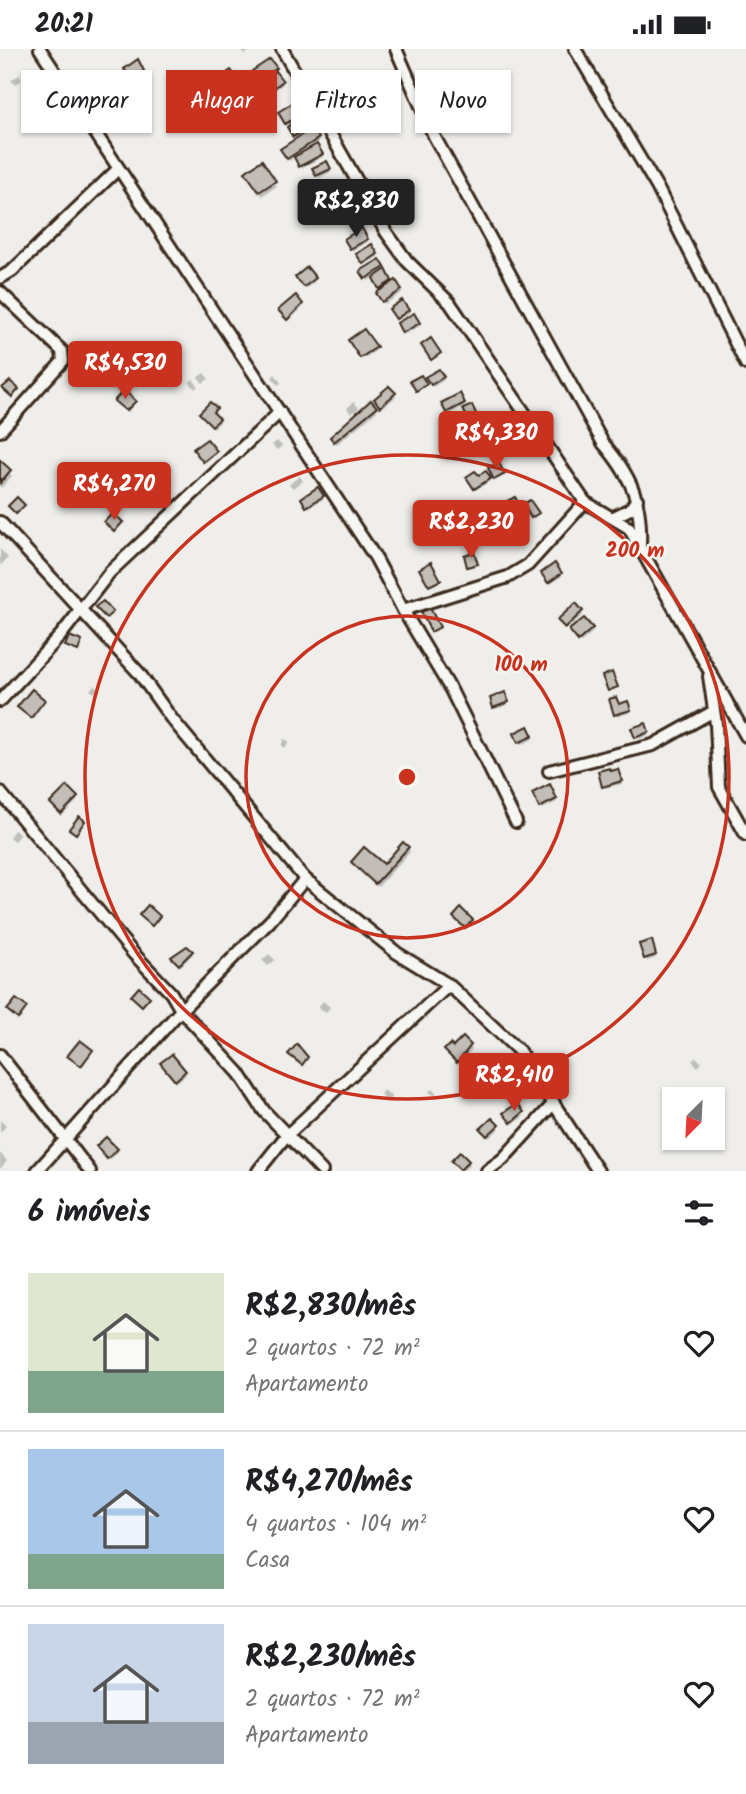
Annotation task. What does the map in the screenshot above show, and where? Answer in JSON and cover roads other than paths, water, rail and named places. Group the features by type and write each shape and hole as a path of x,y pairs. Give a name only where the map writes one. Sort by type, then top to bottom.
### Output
{"street":[{"path":"40,49 375,557 451,690 516,822"},
{"path":"282,49 386,232 407,261 450,303 585,502 629,528 746,736"},
{"path":"396,49 439,146 603,443 626,470 641,517 640,545"},
{"path":"575,49 657,187 746,364"},
{"path":"0,278 12,271 118,169"},
{"path":"0,292 62,351 63,361 0,431"},
{"path":"0,701 61,635 81,607 126,556 280,412"},
{"path":"614,517 630,509 637,499"},
{"path":"403,610 508,577 528,565 585,502"},
{"path":"0,522 139,673 170,718 305,879 397,953 449,985 519,1051 598,1171"},
{"path":"708,670 714,711 719,787 746,835"},
{"path":"549,771 653,745 714,711"},
{"path":"0,792 133,953 171,993 181,1010 239,1073 264,1111 322,1171"},
{"path":"37,1171 181,1010 270,921 305,879"},
{"path":"258,1171 286,1136 449,985"},
{"path":"0,1055 90,1171"},
{"path":"487,1171 503,1159 554,1103"}]}
